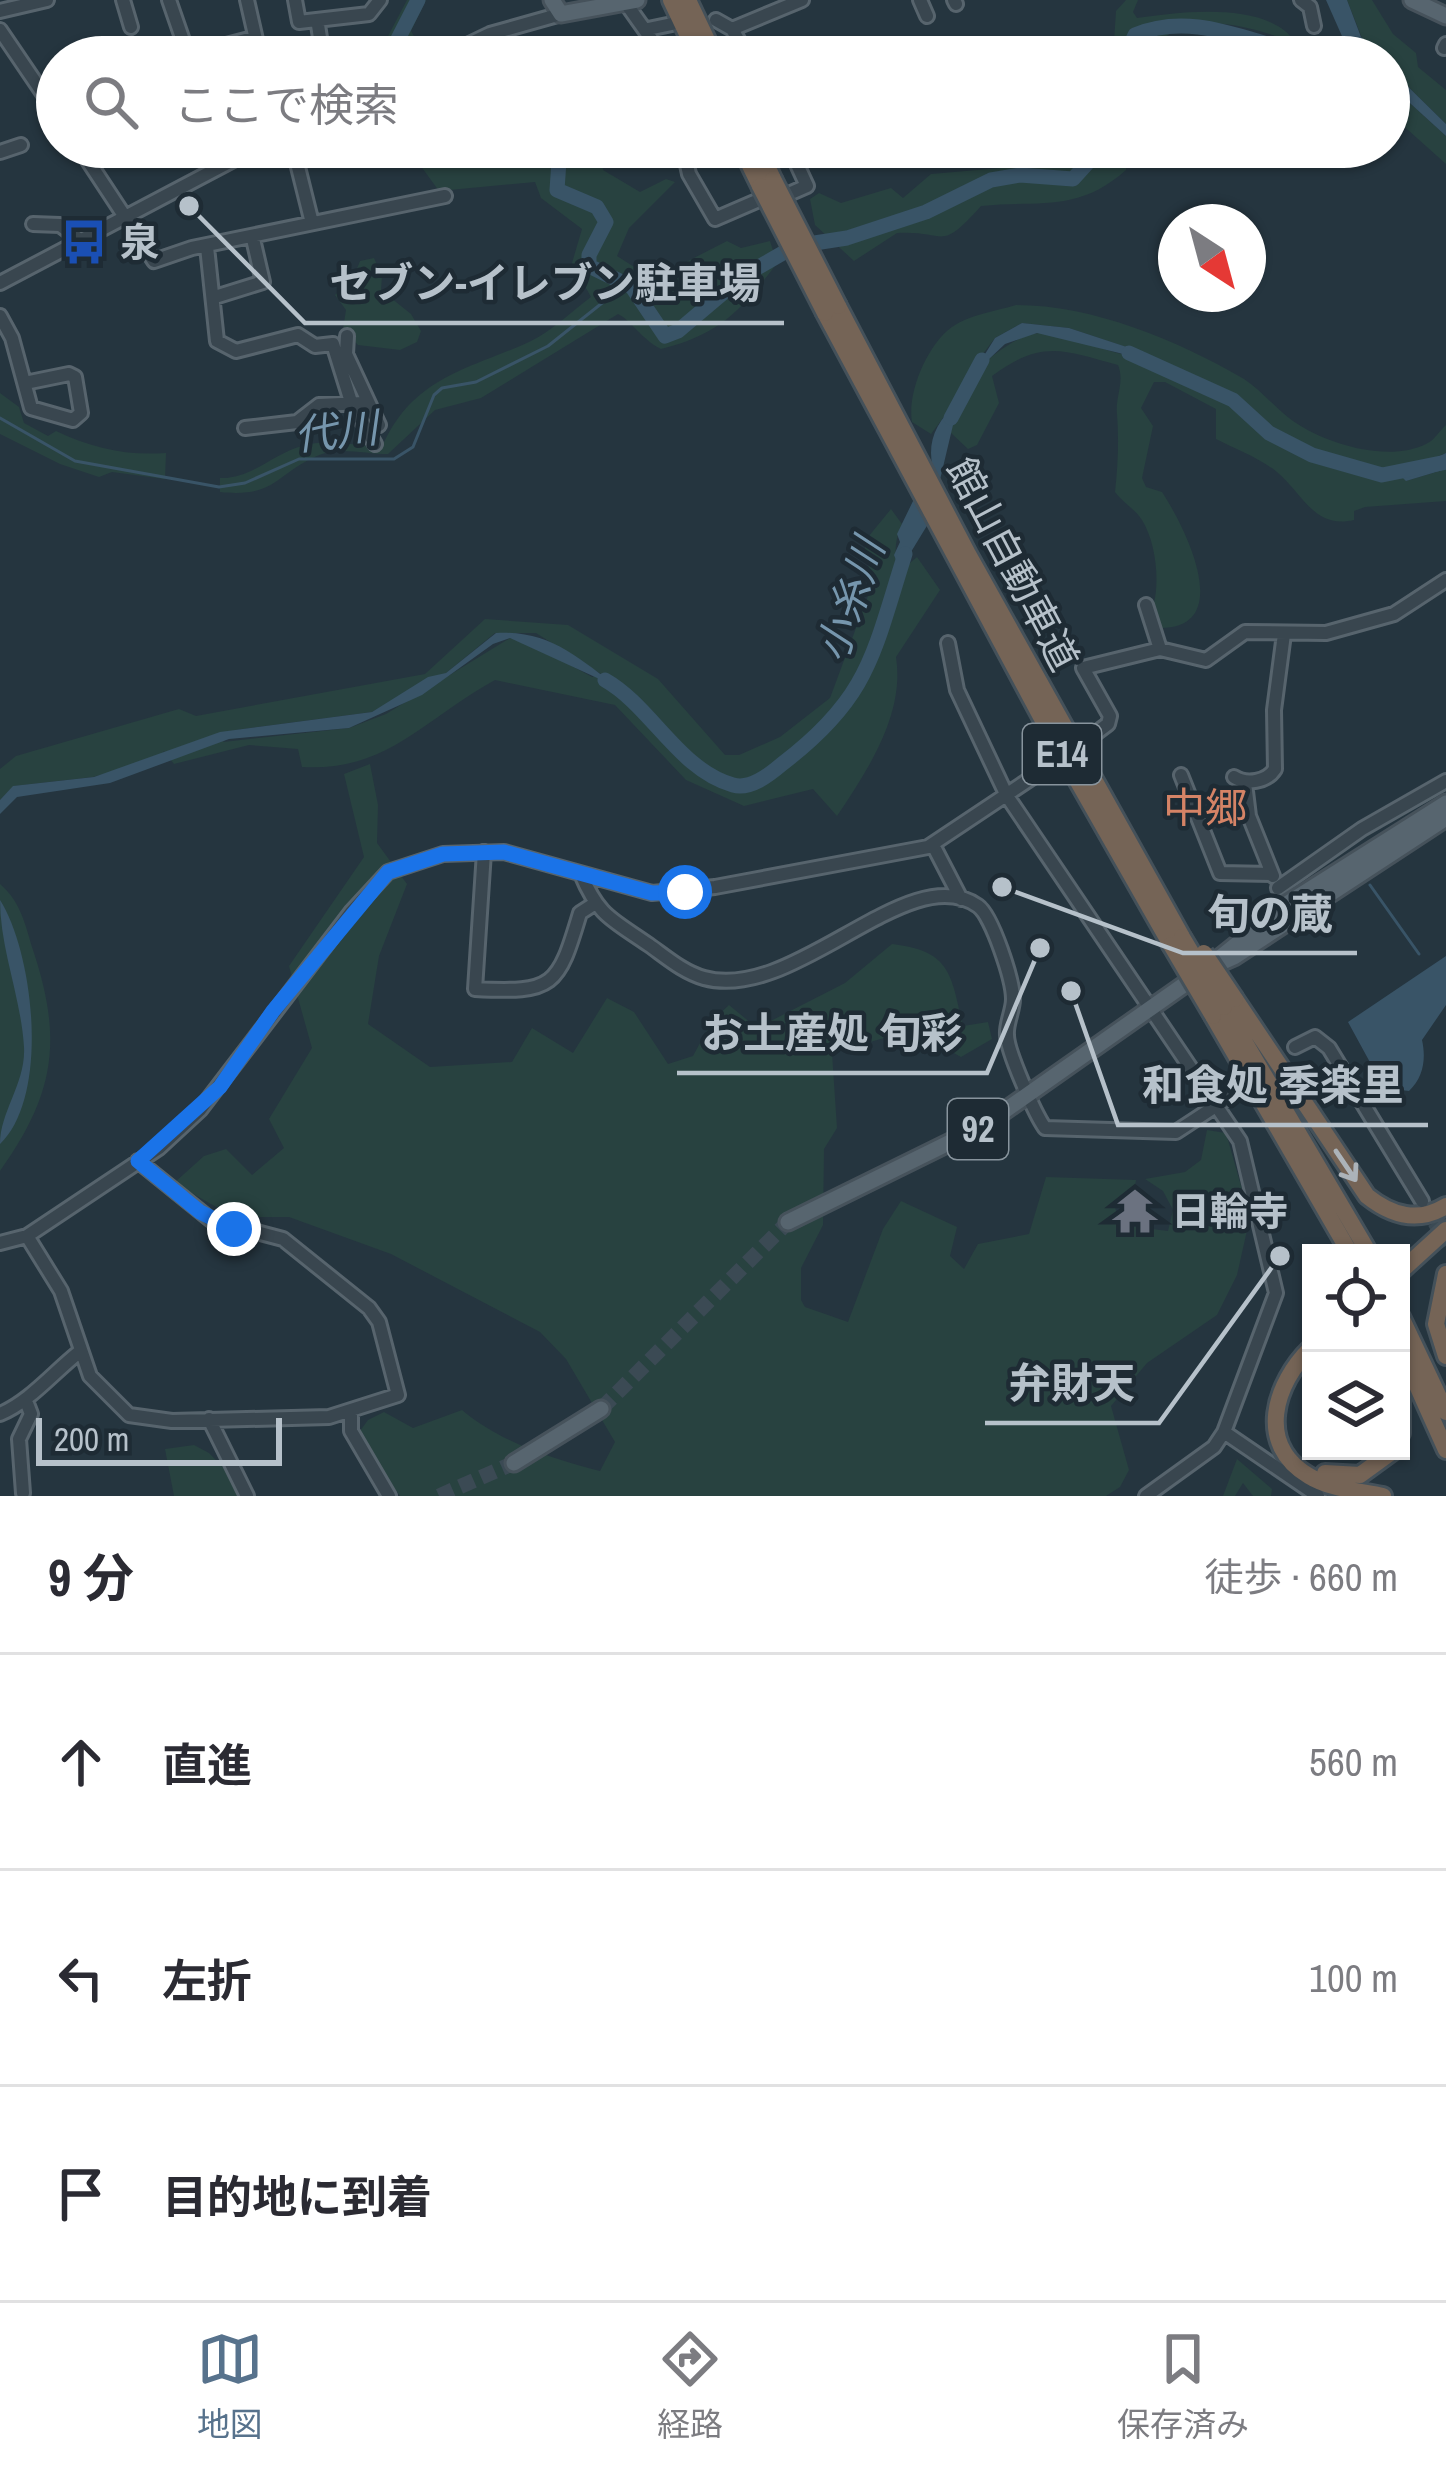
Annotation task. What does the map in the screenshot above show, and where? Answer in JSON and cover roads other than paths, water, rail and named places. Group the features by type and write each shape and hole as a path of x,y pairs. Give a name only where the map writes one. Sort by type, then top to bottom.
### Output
{"highway":[{"path":"670,0 688,36"},
{"path":"688,0 705,36"},
{"name":"館山自動車道","path":"753,168 962,558 1364,1244"},
{"name":"館山自動車道","path":"761,168 764,188"},
{"name":"館山自動車道","path":"962,558 1181,938"},
{"path":"1181,938 1224,1007 1367,1196 1381,1207 1415,1216 1446,1205"},
{"name":"館山自動車道","path":"1224,1007 1341,1244"},
{"path":"1410,1263 1446,1230"},
{"path":"1410,1275 1446,1242"},
{"path":"1446,1274 1436,1324 1446,1356"},
{"path":"1410,1336 1446,1412"},
{"path":"1308,1352 1281,1388 1275,1414 1279,1441 1310,1477 1382,1496"},
{"path":"1402,1352 1446,1450"},
{"path":"1302,1372 1290,1389 1284,1412 1290,1442 1302,1459"},
{"path":"1303,1460 1315,1469 1346,1477 1375,1468 1383,1460"}],"main road":[{"path":"1412,0 1446,16"},
{"path":"557,7 631,1"},
{"name":"92","path":"1205,970 1218,954 1288,903 1446,803"},
{"name":"92","path":"788,1222 983,1126 1205,970 1446,818"},
{"path":"514,1463 601,1408"}],"street":[{"path":"0,11 47,0"},
{"path":"123,0 130,27"},
{"path":"169,0 181,36"},
{"path":"248,0 253,36"},
{"path":"295,0 299,22 369,14 380,0"},
{"path":"732,29 802,0"},
{"path":"920,0 927,16"},
{"path":"1301,0 1310,7 1314,26"},
{"path":"631,1 652,36"},
{"path":"486,36 557,7"},
{"path":"716,20 736,36"},
{"path":"648,29 672,24"},
{"path":"318,25 320,36"},
{"path":"0,30 36,83"},
{"path":"0,152 21,145"},
{"path":"93,168 154,261 445,196"},
{"path":"0,283 208,168"},
{"path":"298,168 312,223"},
{"path":"688,168 715,219 764,188"},
{"path":"791,193 807,186 799,168"},
{"path":"33,224 60,225 80,240"},
{"path":"215,297 263,282 253,238"},
{"path":"207,247 217,341 236,351 298,335 315,346 333,344 375,444"},
{"path":"0,316 34,412 73,420 81,413 76,377 69,374 25,383"},
{"path":"347,335 344,347 358,404 379,425"},
{"path":"245,428 297,422 319,404 358,404"},
{"path":"1088,740 1108,724 1110,716 1083,668 1160,649 1206,660 1245,632 1326,633 1394,614 1446,580"},
{"path":"1146,604 1160,649"},
{"path":"1284,634 1274,710 1275,769 1240,780 1271,874 1288,903"},
{"path":"948,643 957,690 1007,796 1152,1009 1222,1100 1240,1141 1276,1293 1214,1447 1146,1496"},
{"path":"0,1244 27,1236 138,1161 220,1087 373,884 417,860 484,852 529,856 652,893 685,892 933,845 1051,765"},
{"path":"1181,776 1220,873 1271,874"},
{"path":"1278,888 1362,829 1446,781"},
{"path":"933,845 961,898 991,917 1012,992 1007,1042 1037,1118 1053,1131 1176,1132 1222,1100"},
{"path":"484,852 475,989 526,992 554,982 563,971 580,913 594,904"},
{"path":"581,874 594,904 682,968 727,981 798,965 880,914 921,901 961,898"},
{"path":"1295,1047 1315,1037 1329,1048 1422,1201"},
{"path":"27,1236 62,1291 78,1353 90,1376 129,1415 328,1417 390,1400 399,1391 370,1308 284,1239 211,1220 138,1161"},
{"path":"0,1414 26,1401 40,1382 78,1353"},
{"path":"22,1493 19,1439 31,1414 26,1401"},
{"path":"351,1410 351,1431 389,1496"},
{"path":"208,1419 248,1496"},
{"path":"1223,1432 1318,1496"}],"water":[{"path":"1326,0 1347,0 1361,36 1342,36"},
{"path":"1410,89 1446,124 1446,136 1410,103"},
{"path":"1022,323 1069,328 1148,354 1148,360 1037,333 1005,344 972,375 995,338"},
{"path":"958,404 939,484 932,441 941,421"},
{"path":"1446,453 1446,469 1406,481 1400,475"},
{"path":"914,499 928,524 900,570 894,555 900,542 897,534"},
{"path":"496,633 548,641 619,688 510,638 493,644 422,695 349,728 229,739 110,783 17,797 0,814 0,800 13,786 94,777 220,732 372,712 428,677 446,673"},
{"path":"0,900 21,954 32,1024 26,1093 16,1122 0,1144 24,1047"},
{"path":"1446,956 1446,1005 1422,1040 1424,1060 1418,1080 1409,1091 1384,1088 1348,1022"}],"waterway":[{"path":"400,36 418,0"},
{"path":"1135,36 1166,27 1196,27 1239,36"},
{"path":"559,168 557,190 597,207 606,222 589,255 589,266 632,287 665,336 678,331 743,276 795,246 847,238 926,212 991,180 1020,175 1073,179 1083,168"},
{"name":"代川","path":"0,418 75,461 219,487 245,483 299,459 394,459 413,447 434,395 442,388 476,382 548,346 626,284"},
{"name":"小糸川","path":"1129,353 1233,400 1269,433 1312,455 1382,475 1446,462"},
{"name":"小糸川","path":"951,418 982,360"},
{"name":"小糸川","path":"605,680 697,766 733,785 753,783 811,740 851,694 875,647 905,554"},
{"path":"1370,885 1419,954"}],"tunnel":[{"path":"1228,1098 1256,1077"},
{"path":"1425,1207 1446,1246"},
{"path":"601,1409 788,1222"},
{"path":"439,1496 514,1463"}],"place":[{"name":"セブン-イレブン駐車場","path":"189,206"},
{"name":"泉","path":"84,242"},
{"name":"旬の蔵","path":"1002,887"},
{"name":"お土産処 旬彩","path":"1040,948"},
{"name":"和食処 季楽里","path":"1071,991"},
{"name":"日輪寺","path":"1135,1211"},
{"name":"弁財天","path":"1280,1256"}],"district":[{"name":"中郷","path":"1205,808"}]}
